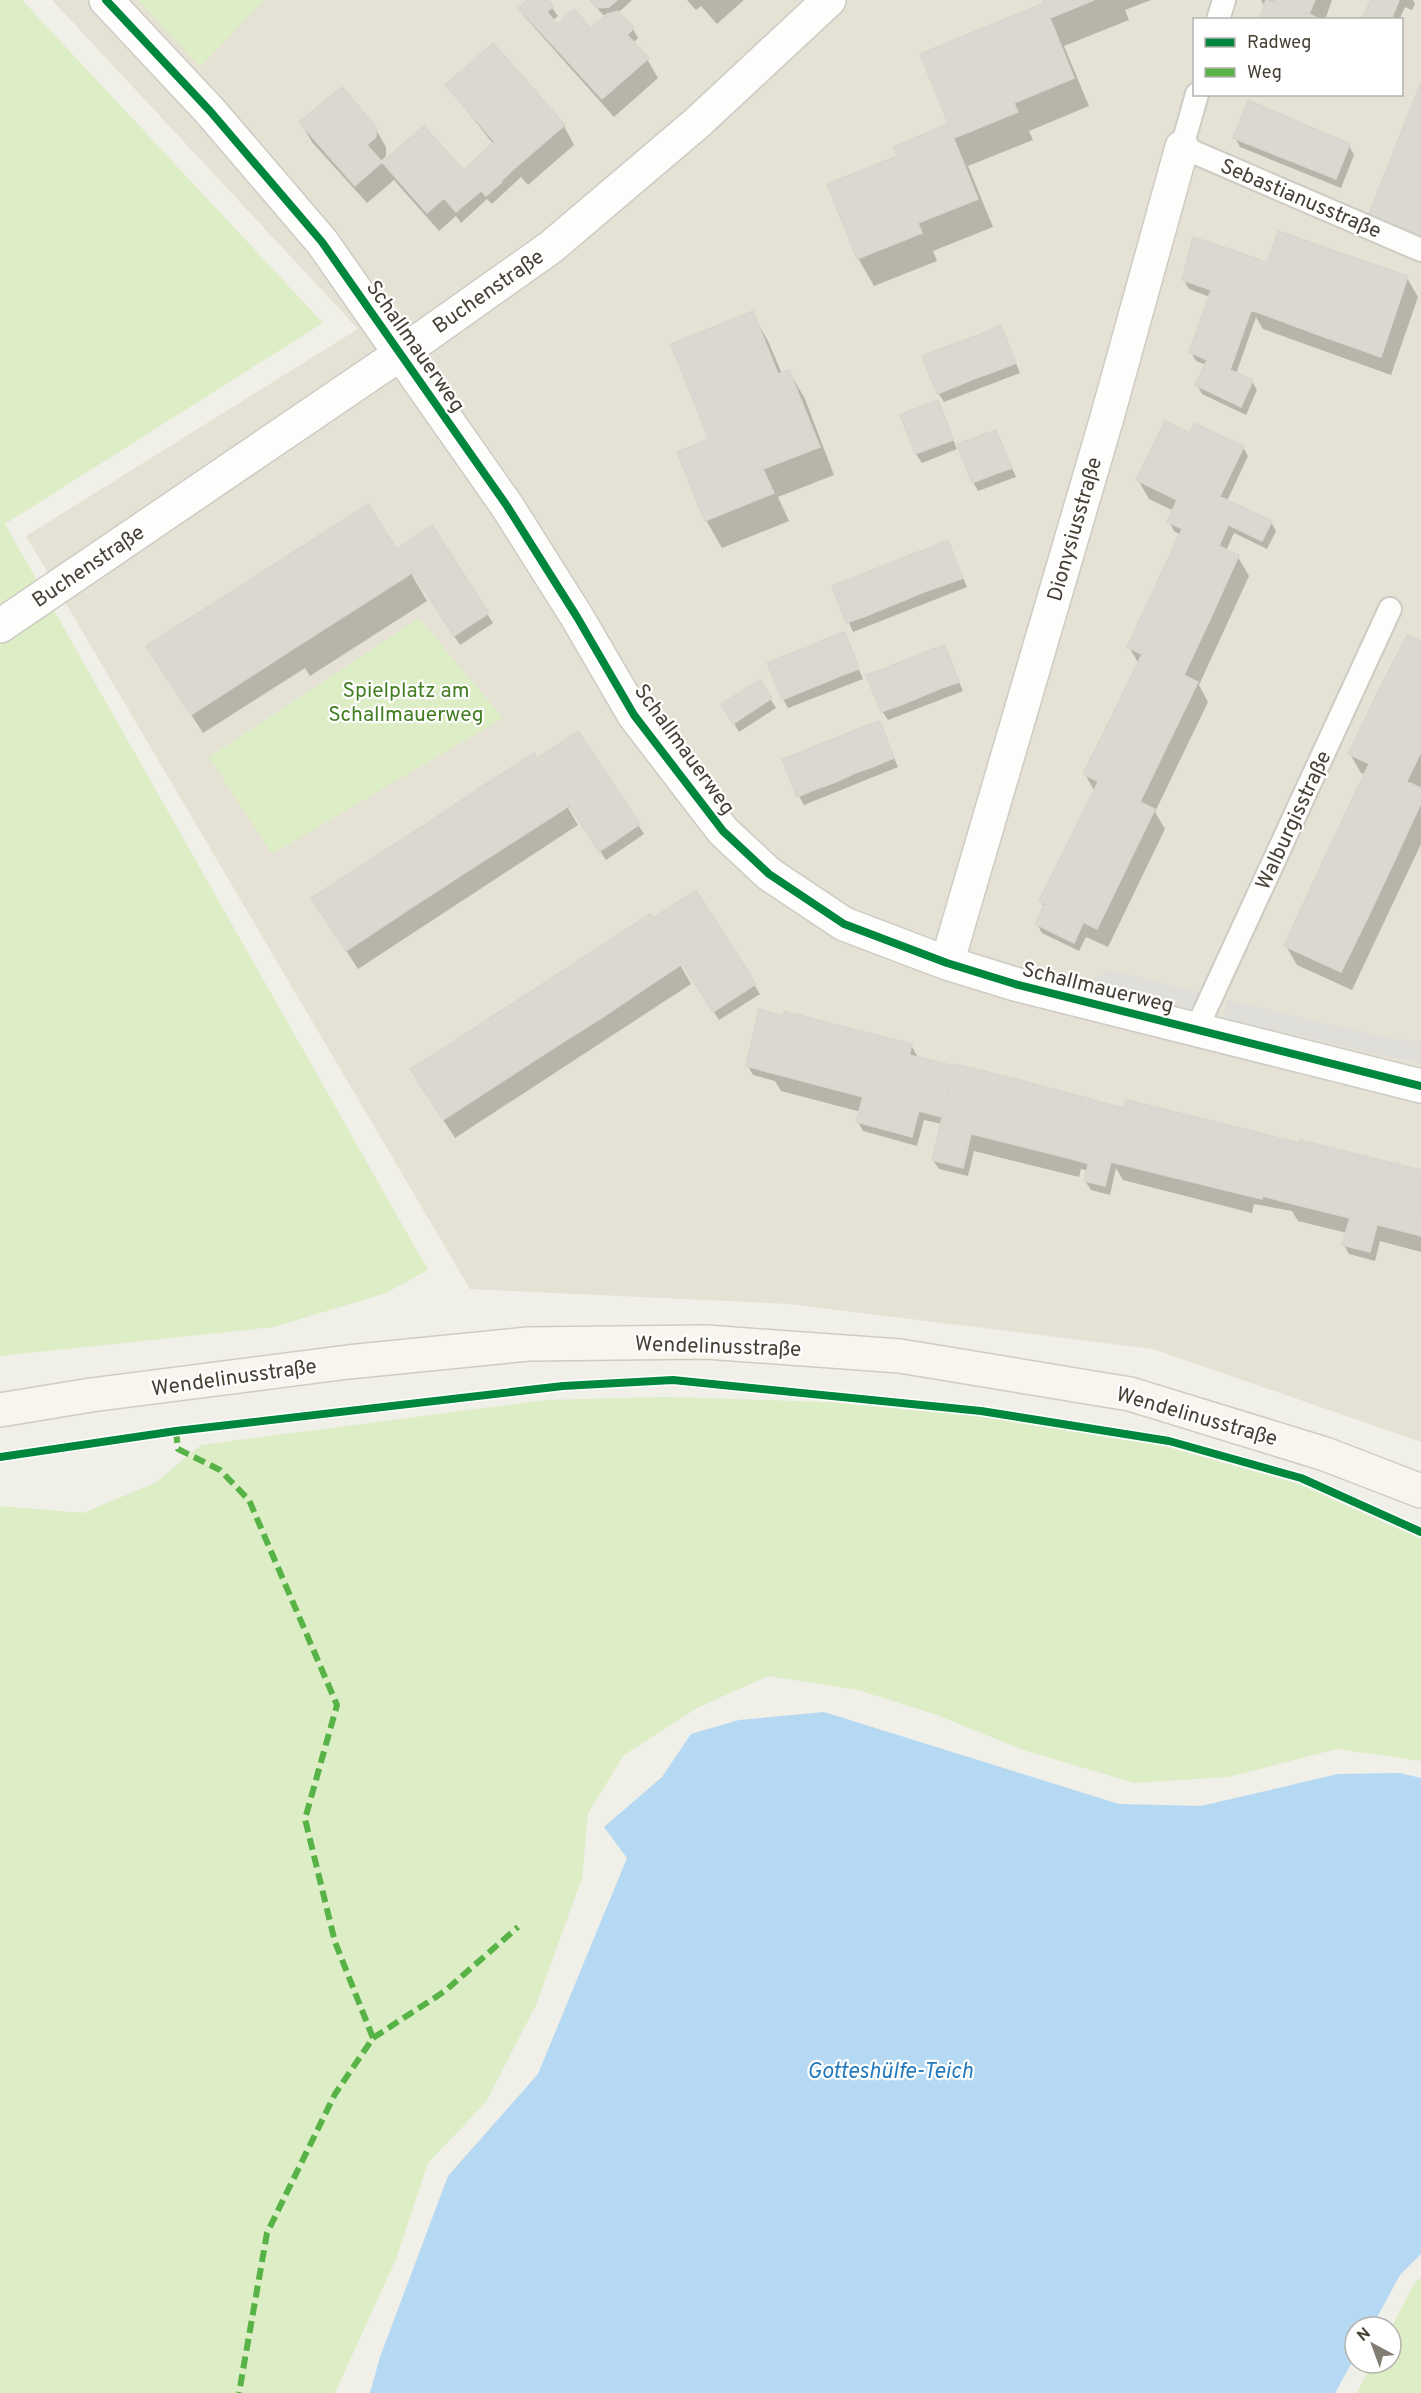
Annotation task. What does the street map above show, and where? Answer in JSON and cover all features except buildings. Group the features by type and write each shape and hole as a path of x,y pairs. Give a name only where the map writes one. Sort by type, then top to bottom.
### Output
{"main road":[{"name":"Wendelinusstraße","path":"0,1410 91,1395 382,1358 528,1344 706,1342 900,1356 1130,1394 1325,1454 1421,1491"}],"street":[{"name":"Schallmauerweg","path":"106,0 210,111 322,242 507,506 577,617 634,715 723,831 769,873 844,924 947,963 1015,984 1421,1086"},
{"name":"Buchenstraße","path":"0,626 400,354 551,247 697,123 829,0"},
{"name":"Dionysiusstraße","path":"947,963 1106,421 1182,147"}],"lane":[{"path":"1219,18 1224,0"},
{"name":"Dionysiusstraße","path":"1182,147 1196,96"},
{"name":"Sebastianusstraße","path":"1182,147 1421,250"},
{"name":"Walburgisstraße","path":"1196,1030 1390,609"}],"shaded area":[{"path":"52,0 1421,0 1421,1442 1153,1349 789,1304 470,1289 26,536 358,329"},
{"path":"1109,969 1200,993 1194,1010 1088,983"},
{"path":"1227,1000 1385,1037 1421,1043 1421,1062 1380,1055 1223,1018"}],"green space":[{"path":"0,0 22,0 323,323 5,524 428,1270 386,1293 274,1327 0,1356"},
{"path":"138,0 264,0 200,67"},
{"name":"Spielplatz am Schallmauerweg","path":"419,618 503,718 272,854 209,757"},
{"path":"664,1397 828,1402 976,1416 1164,1446 1299,1484 1421,1539 1421,1761 1337,1749 1228,1777 1135,1783 1026,1751 934,1714 858,1690 768,1676 697,1708 624,1755 588,1813 582,1878 536,2005 486,2102 428,2163 396,2259 335,2393 0,2393 0,1506 83,1513 155,1483 201,1445 546,1400"},
{"path":"1421,2277 1421,2393 1357,2393 1366,2375 1403,2375 1403,2315 1398,2315 1414,2284"}],"water":[{"name":"Gotteshülfe-Teich","path":"824,1712 1119,1804 1201,1806 1338,1774 1400,1773 1421,1778 1421,2254 1400,2275 1378,2315 1343,2315 1343,2375 1345,2375 1335,2393 370,2393 380,2357 448,2176 538,2074 627,1858 604,1827 662,1777 691,1734 739,1720"}],"marked path":[{"path":"176,1431 178,1449 220,1470 249,1500 337,1705 305,1819 335,1942 373,2038 335,2094 267,2233 239,2393"},
{"path":"373,2038 445,1991 518,1927"}],"cycle path":[{"path":"106,0 210,111 322,242 507,506 577,617 634,715 723,831 769,874 844,924 947,963 1015,984 1421,1086"},
{"path":"0,1457 176,1431 563,1386 673,1380 981,1411 1169,1441 1301,1478 1421,1532"}]}
